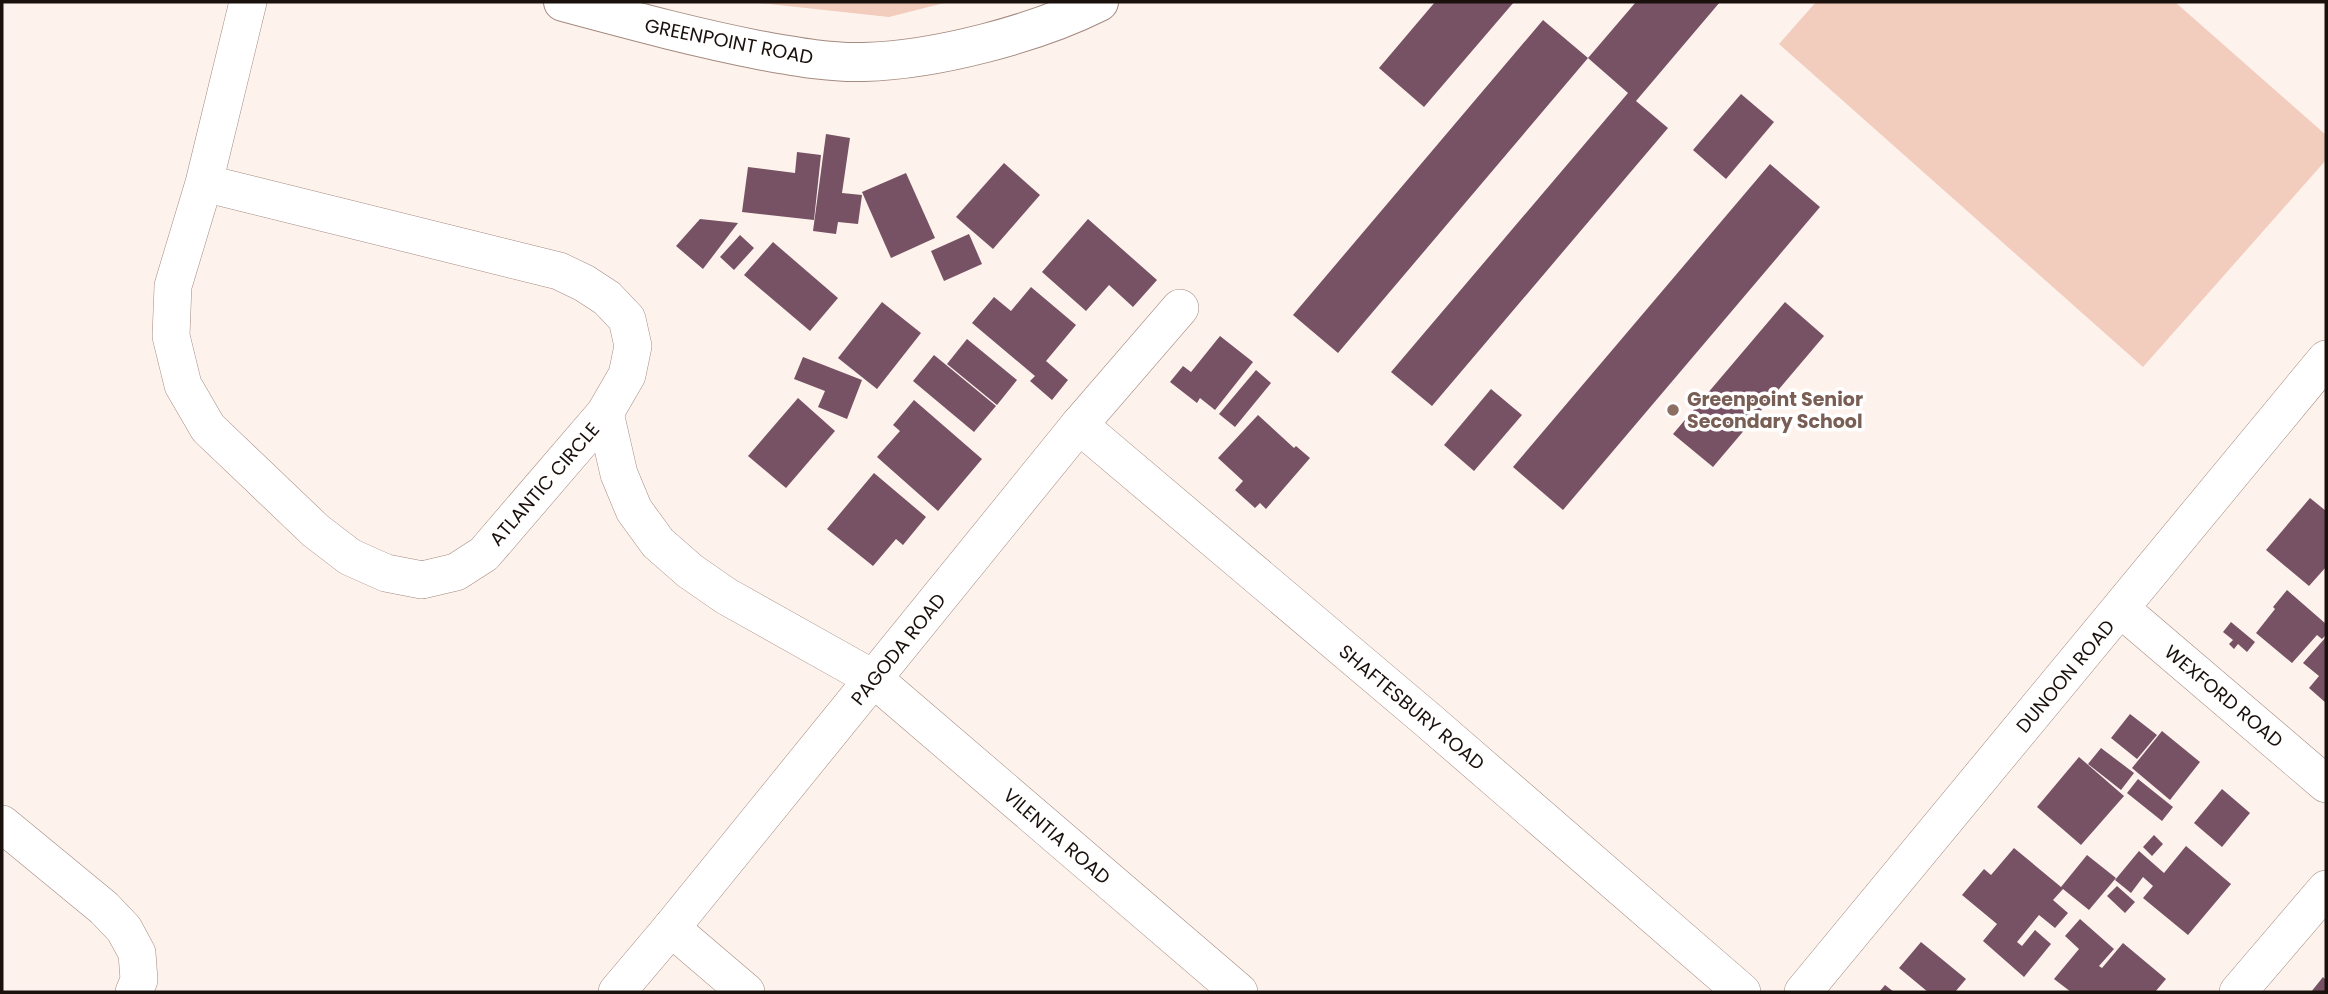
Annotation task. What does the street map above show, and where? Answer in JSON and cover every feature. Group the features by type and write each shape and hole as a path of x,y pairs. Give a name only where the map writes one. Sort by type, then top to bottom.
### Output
{"street":[{"name":"ATLANTIC CIRCLE","path":"204,183 559,271 607,298 627,319 633,346 627,375 605,413 484,554 456,572 422,580 386,572 350,557 316,531 208,428 183,385 171,336 173,286 204,183 248,2"},
{"name":"GREENPOINT ROAD","path":"563,2 670,31 740,46 803,58 863,62 921,56 996,40 1068,17 1100,2"},
{"name":"PAGODA ROAD","path":"617,992 1079,425 1180,308"},
{"name":"DUNOON ROAD","path":"1803,992 2326,359"},
{"name":"VILENTIA ROAD","path":"605,413 619,474 634,510 658,543 690,571 726,596 874,679 1239,992"},
{"name":"SHAFTESBURY ROAD","path":"1079,425 1440,730 1742,992"},
{"name":"WEXFORD ROAD","path":"2121,609 2326,784"},
{"path":"2,824 104,908 124,929 137,953 139,980 134,992"},
{"path":"2238,992 2326,889"},
{"path":"671,928 746,992"}],"shaded area":[{"path":"750,2 948,2 889,17"},
{"path":"1816,2 2175,2 2326,135 2326,160 2143,367 1779,44"}],"building":[{"path":"1435,2 1514,2 1424,107 1379,68"},
{"path":"1636,2 1720,2 1636,101 1668,128 1432,406 1391,372 1628,93 1588,58"},
{"path":"1543,20 1588,58 1338,353 1293,315"},
{"path":"1741,94 1774,122 1726,179 1693,150"},
{"path":"826,134 850,138 842,193 862,195 858,224 838,222 836,234 813,231"},
{"path":"797,152 821,155 814,220 742,212 748,167 795,173"},
{"path":"1004,163 1040,195 993,249 956,217"},
{"path":"1770,164 1820,207 1563,510 1513,467"},
{"path":"906,173 935,238 891,258 862,192"},
{"path":"700,219 738,223 703,269 676,246"},
{"path":"1088,219 1157,280 1133,307 1109,285 1086,311 1042,272"},
{"path":"969,234 982,264 944,281 931,251"},
{"path":"740,235 754,248 734,270 720,257"},
{"path":"773,242 838,298 810,331 744,275"},
{"path":"1031,287 1076,325 1046,361 1068,380 1052,400 1030,381 1035,376 972,323 994,297 1011,311"},
{"path":"882,302 921,333 877,389 838,358"},
{"path":"1785,302 1824,336 1713,467 1673,434"},
{"path":"1220,336 1253,362 1215,410 1200,398 1197,403 1170,382 1183,366 1191,372"},
{"path":"967,339 1017,380 997,405 947,364"},
{"path":"934,355 996,406 974,432 913,381"},
{"path":"803,357 862,380 847,419 818,407 825,391 794,379"},
{"path":"1256,370 1271,383 1235,427 1219,414"},
{"path":"1491,389 1522,415 1474,471 1444,445"},
{"path":"798,398 835,431 786,488 748,456"},
{"path":"914,400 982,459 938,511 877,457 900,431 893,425"},
{"path":"1258,415 1294,448 1296,446 1310,458 1266,509 1260,503 1255,508 1235,490 1243,481 1218,458"},
{"path":"874,473 926,517 903,545 896,539 873,566 827,529"},
{"path":"2310,498 2326,511 2326,567 2309,586 2266,550"},
{"path":"2287,590 2326,624 2326,635 2322,639 2317,635 2292,663 2256,633"},
{"path":"2231,622 2255,642 2247,652 2238,644 2234,649 2229,644 2233,640 2223,632"},
{"path":"2326,637 2326,703 2309,688 2319,676 2303,663"},
{"path":"2130,714 2157,735 2137,759 2111,738"},
{"path":"2162,731 2200,762 2170,800 2132,768"},
{"path":"2101,748 2134,773 2121,790 2088,764"},
{"path":"2079,757 2124,796 2081,845 2037,807"},
{"path":"2138,779 2173,807 2162,821 2127,793"},
{"path":"2222,789 2250,813 2222,847 2194,823"},
{"path":"2154,835 2163,844 2152,856 2143,847"},
{"path":"2186,846 2231,884 2188,935 2143,898 2153,886 2143,877 2131,893 2115,880 2139,851 2164,873"},
{"path":"2014,848 2061,887 2087,855 2116,878 2089,910 2063,889 2053,900 2068,913 2055,928 2039,915 2017,942 2022,946 2035,930 2051,944 2024,977 1983,941 1997,924 1962,895 1984,869 1991,875"},
{"path":"2117,886 2135,902 2125,913 2107,896"},
{"path":"2080,919 2114,949 2099,966 2102,968 2123,943 2166,979 2155,992 2071,992 2054,979 2079,949 2065,936"},
{"path":"1921,942 1966,979 1955,992 1928,992 1899,968"},
{"path":"2323,977 2326,980 2326,992 2311,992"},
{"path":"1885,985 1894,992 1879,992"}],"place":[{"name":"Greenpoint Senior Secondary School","path":"1673,410"}]}
